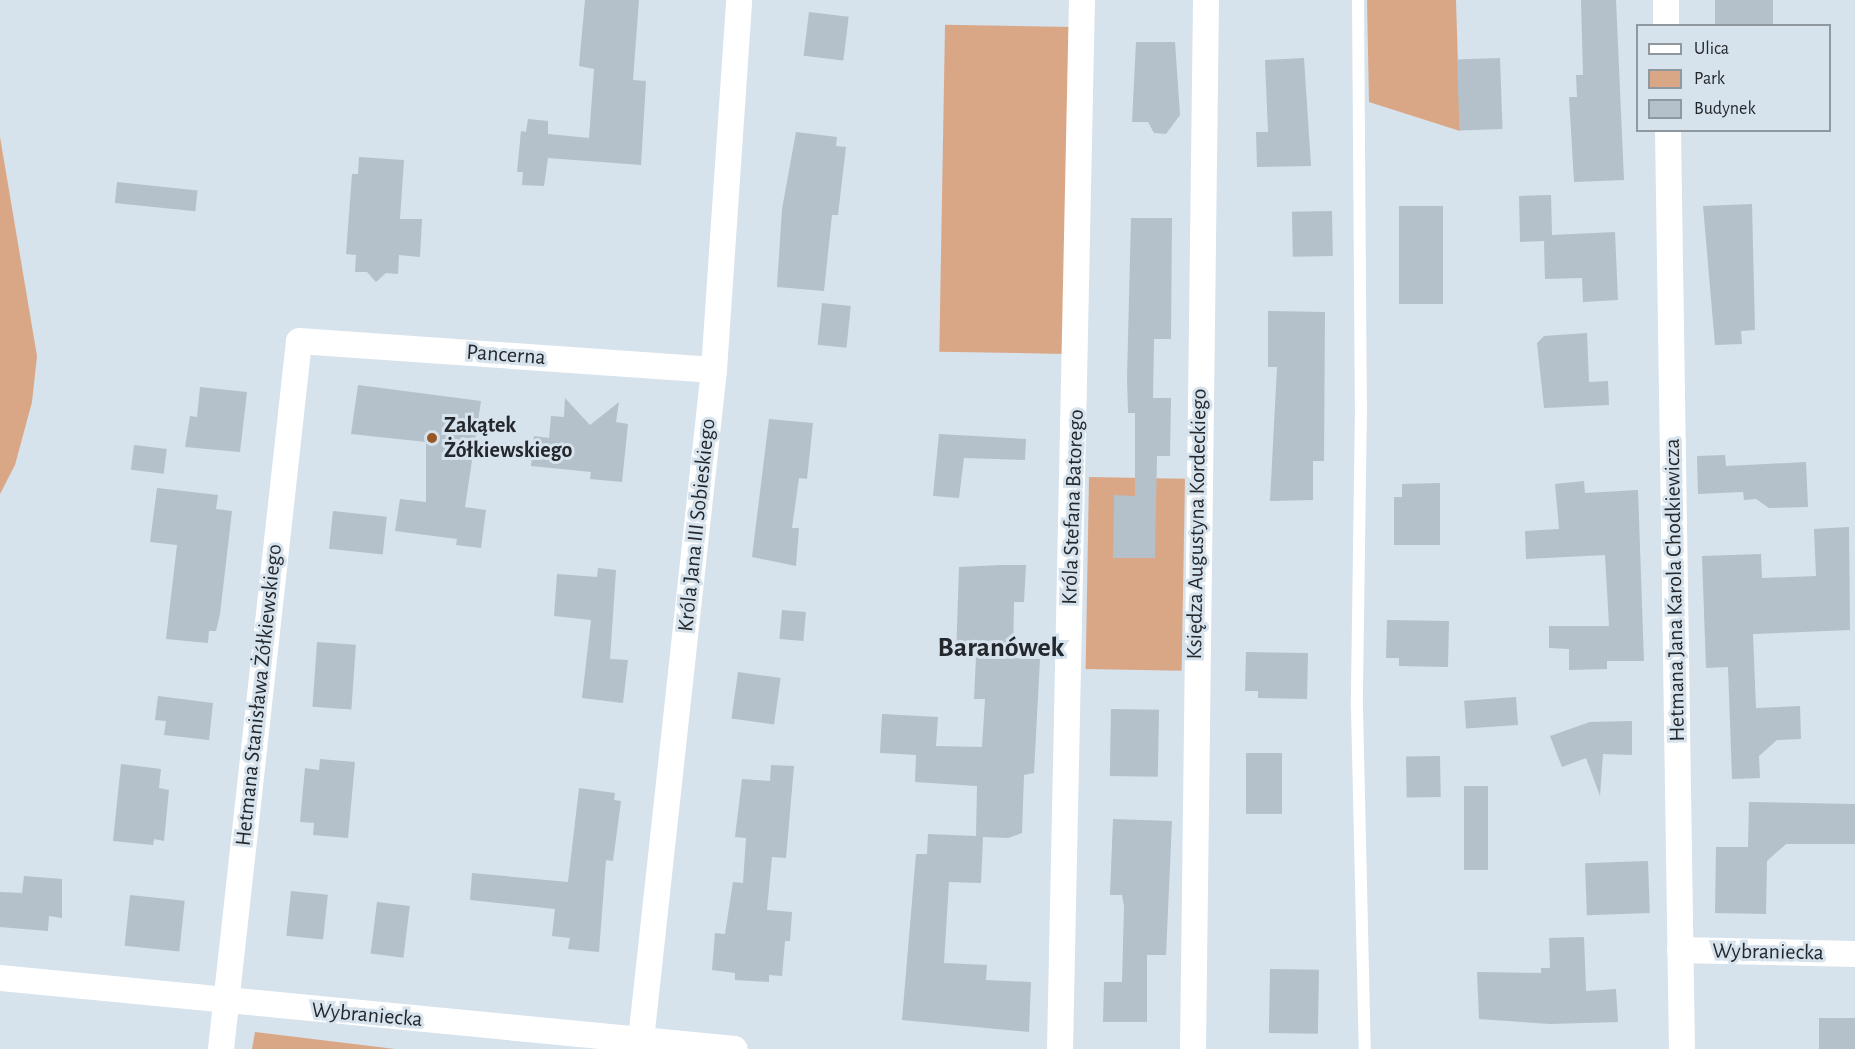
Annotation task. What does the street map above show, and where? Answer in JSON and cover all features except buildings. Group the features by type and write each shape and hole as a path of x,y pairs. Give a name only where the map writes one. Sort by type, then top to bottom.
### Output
{"street":[{"name":"Króla Jana III Sobieskiego","path":"641,1045 714,370 739,0"},
{"name":"Króla Stefana Batorego","path":"1060,1049 1082,0"},
{"name":"Księdza Augustyna Kordeckiego","path":"1193,1049 1206,0"},
{"path":"1666,0 1666,24"},
{"name":"Hetmana Jana Karola Chodkiewicza","path":"1668,132 1682,1049"},
{"name":"Pancerna","path":"299,341 714,370"},
{"name":"Hetmana Stanisława Żółkiewskiego","path":"221,1049 299,341"},
{"name":"Wybraniecka","path":"1680,950 1855,954"},
{"name":"Wybraniecka","path":"0,978 641,1045 735,1049"}],"lane":[{"path":"1358,0 1361,405 1357,708 1365,1049"}],"green space":[{"path":"1367,0 1456,0 1460,131 1369,102"},
{"path":"945,25 1071,27 1065,354 939,352"},
{"path":"0,137 37,356 32,402 15,465 0,494"},
{"path":"1089,477 1185,479 1182,671 1086,669"},
{"path":"255,1032 395,1049 252,1049"}],"place":[{"name":"Zakątek Żółkiewskiego","path":"432,438"}],"district":[{"name":"Baranówek","path":"1001,648"}]}
